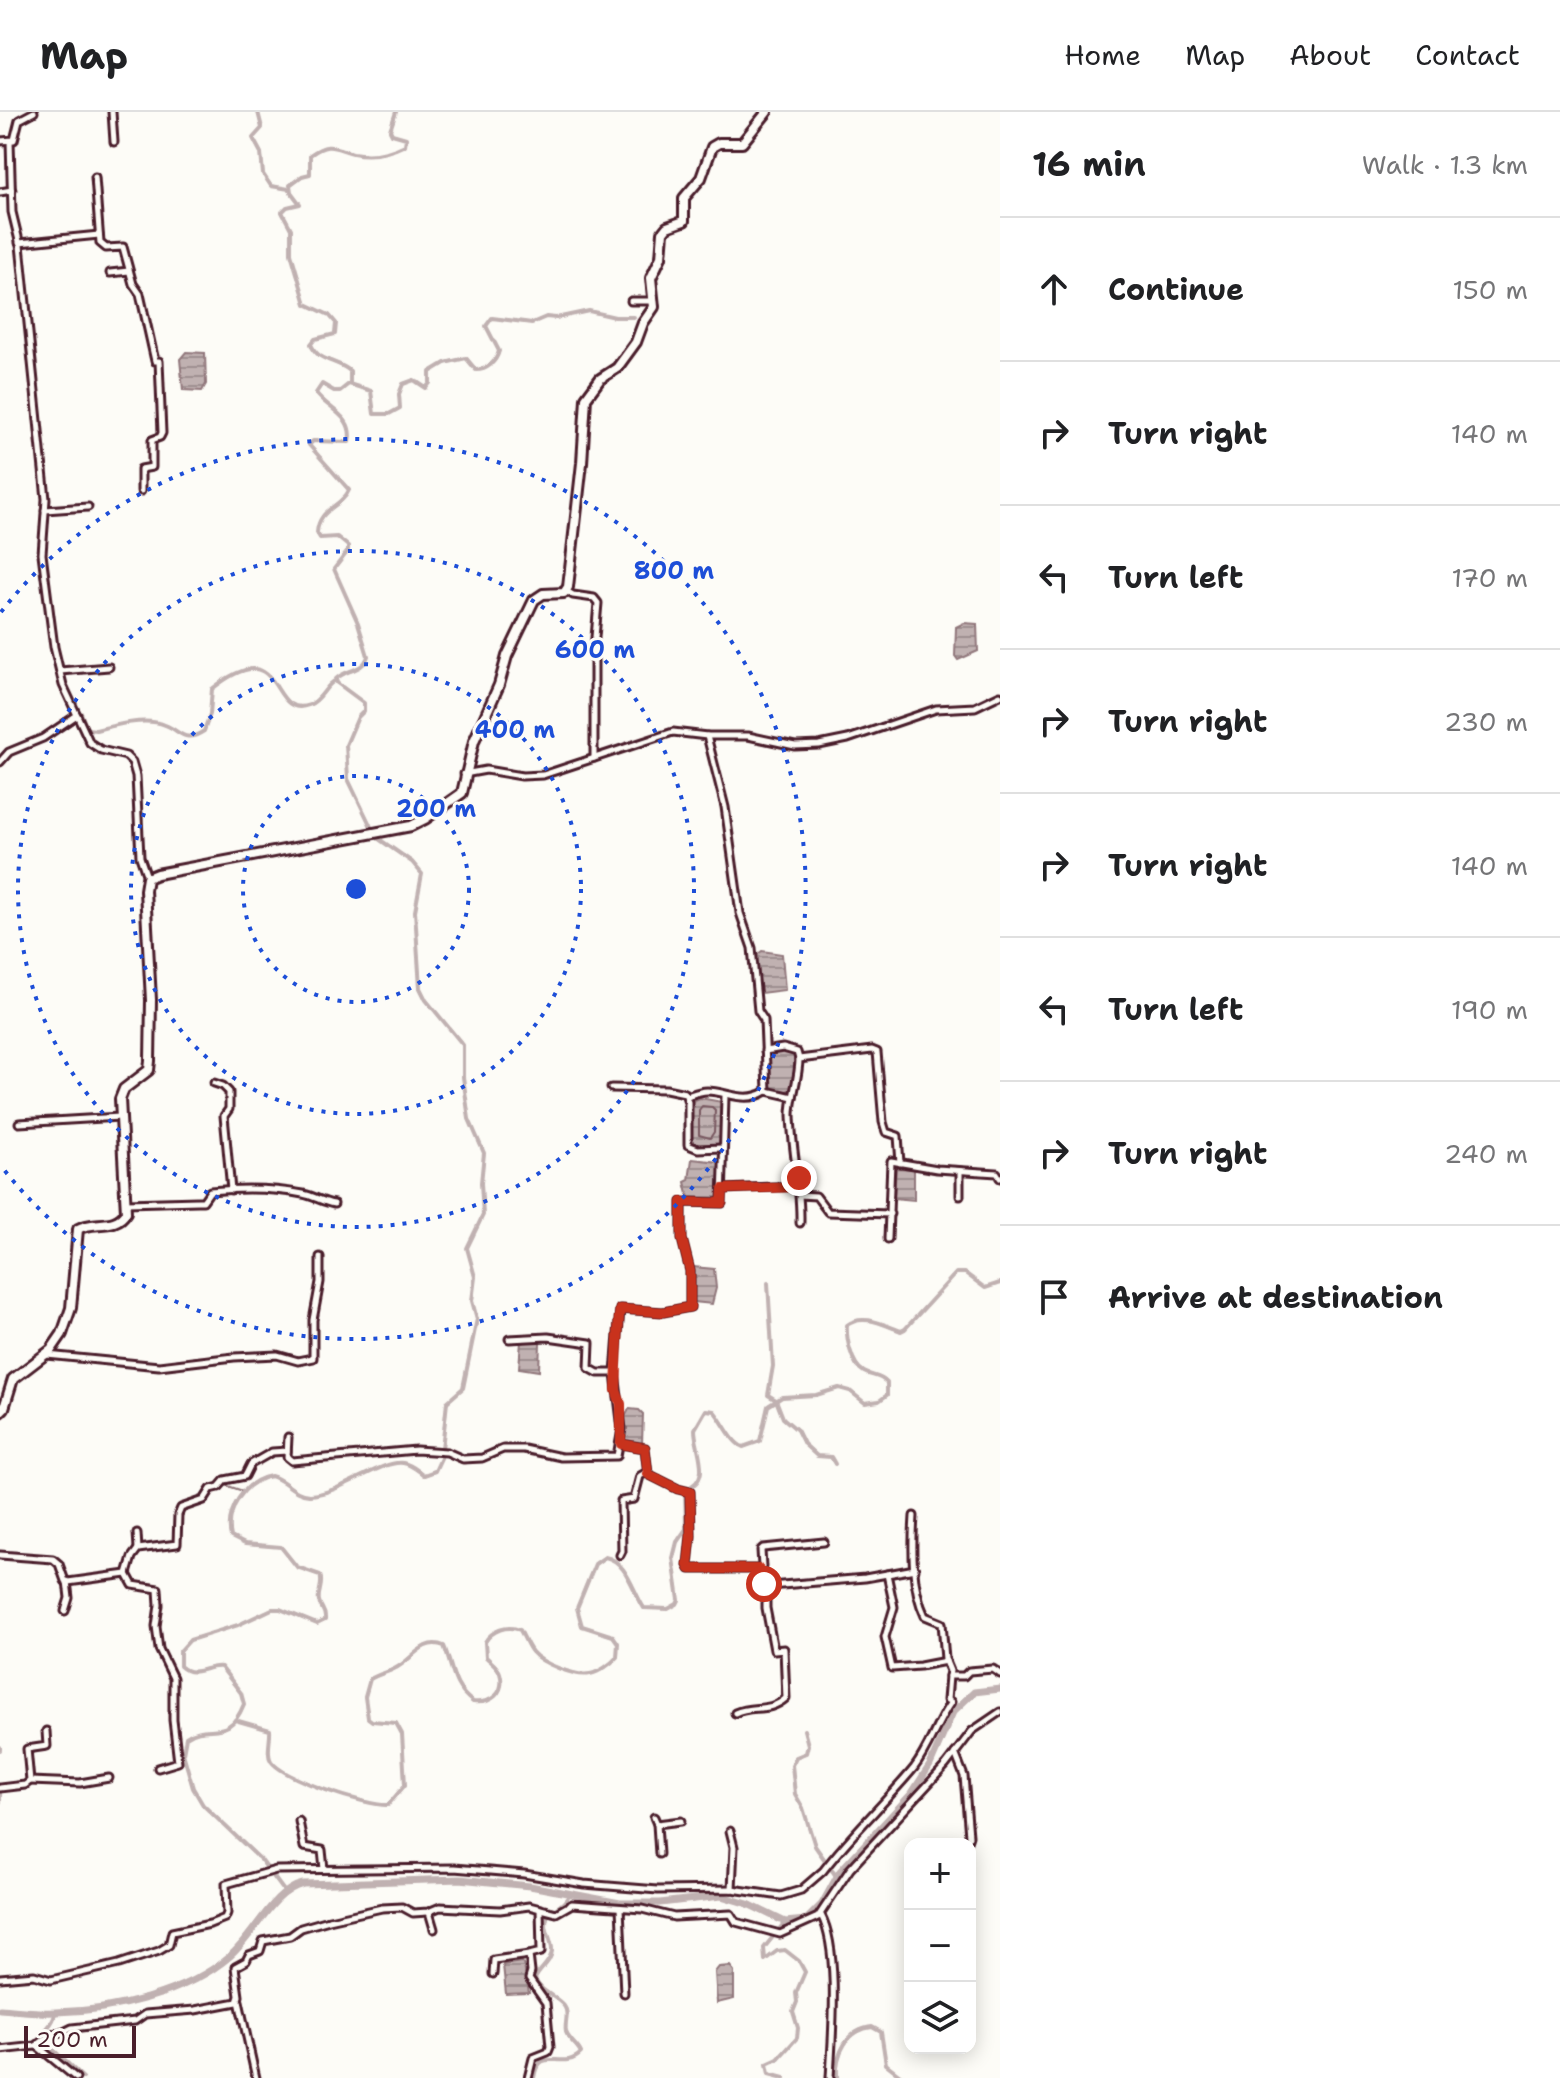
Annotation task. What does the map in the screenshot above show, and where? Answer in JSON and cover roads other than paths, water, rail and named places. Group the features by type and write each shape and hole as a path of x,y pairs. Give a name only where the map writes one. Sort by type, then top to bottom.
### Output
{"main road":[{"path":"0,1412 13,1379 46,1355 62,1334 71,1308 78,1229 120,1220 125,1215 120,1099 124,1089 149,1070 150,1061 147,878 411,826 460,795 474,741 499,685 507,656 534,600 541,594 566,591 570,580 586,398 600,379 622,363 653,310 650,282 661,257 663,232 667,227 684,221 684,198 701,178 712,147 719,143 742,143 767,112"}],"street":[{"path":"0,141 14,140 19,120 34,112"},
{"path":"112,112 114,142"},
{"path":"10,141 13,221 19,243 45,510 42,554 47,609 60,671 77,715 94,747 126,756 132,762 136,776 140,857 147,878"},
{"path":"95,177 100,243 104,247 123,247 133,284 139,290 155,361 159,361 162,433 152,440 152,467 141,469 141,491"},
{"path":"0,192 12,190"},
{"path":"19,243 99,235"},
{"path":"110,273 129,271"},
{"path":"631,301 645,303 654,300"},
{"path":"45,510 88,507"},
{"path":"566,591 594,598 598,604 594,649 594,758"},
{"path":"60,671 109,667"},
{"path":"464,782 486,770 537,776 665,733 737,735 795,746 819,745 848,739 936,709 975,707 1000,695"},
{"path":"0,762 9,752 43,738 77,715"},
{"path":"707,736 725,807 740,913 746,938 752,948 758,1011 764,1020 767,1091"},
{"path":"765,1051 788,1048 797,1052 799,1059 798,1083 791,1114 800,1186 800,1223"},
{"path":"799,1059 872,1050 877,1052 885,1129 888,1134 898,1136 900,1163"},
{"path":"214,1083 229,1092 229,1109 224,1116 231,1190"},
{"path":"611,1088 666,1089 680,1091 687,1096"},
{"path":"687,1096 704,1091 742,1097 767,1091 793,1097"},
{"path":"687,1096 688,1145 698,1149 721,1148"},
{"path":"288,1437 287,1457 292,1461 404,1451 438,1451 463,1459 482,1458 503,1449 524,1449 561,1457 614,1458 619,1454 621,1444 621,1404 617,1399 615,1373 620,1309 663,1312 690,1307 690,1271 682,1239 682,1202 722,1203 721,1148 725,1096"},
{"path":"19,1123 121,1117"},
{"path":"888,1239 891,1161 997,1173 1000,1178"},
{"path":"960,1171 960,1196"},
{"path":"723,1189 800,1186"},
{"path":"126,1203 203,1201 210,1191 278,1190 334,1204"},
{"path":"800,1195 816,1196 828,1212 890,1214"},
{"path":"46,1355 159,1366 264,1355 277,1355 291,1361 313,1358 313,1320 320,1282 320,1257"},
{"path":"509,1339 548,1337 590,1343 589,1368 598,1373 615,1373"},
{"path":"621,1444 645,1448 647,1472"},
{"path":"138,1549 177,1544 179,1510 204,1500 211,1489 222,1483 248,1475 251,1464 272,1452 287,1451"},
{"path":"647,1472 686,1490 691,1520 690,1569 759,1569"},
{"path":"620,1555 621,1501 634,1499 640,1476 647,1472"},
{"path":"0,1978 34,1975 51,1980 104,1969 159,1951 169,1945 172,1932 225,1918 226,1884 276,1870 454,1868 658,1890 732,1889 787,1895 808,1885 894,1792 924,1754 951,1702 947,1700 950,1671 942,1623 923,1613 915,1569 914,1516"},
{"path":"137,1533 138,1549 127,1574 133,1585 158,1589 159,1605 155,1618 158,1640 173,1678 173,1720 178,1762 158,1768"},
{"path":"759,1569 762,1567 763,1548 824,1542"},
{"path":"0,1555 53,1559 59,1564 67,1581 69,1598 65,1611"},
{"path":"735,1713 769,1709 786,1698 784,1649 774,1650 766,1608 766,1586 759,1569"},
{"path":"766,1586 915,1569"},
{"path":"67,1581 127,1574"},
{"path":"887,1574 894,1607 885,1637 892,1668 946,1661"},
{"path":"949,1676 964,1676 969,1671 991,1669 1000,1674"},
{"path":"256,2078 235,1967 246,1961 249,1955 260,1951 265,1940 290,1936 301,1928 374,1909 402,1907 411,1912 429,1912 452,1906 496,1910 529,1906 552,1911 572,1904 642,1909 674,1917 731,1914 736,1922 780,1934 808,1924 821,1915 850,1869 972,1731 1000,1712"},
{"path":"30,1781 27,1749 47,1746 46,1731"},
{"path":"955,1753 964,1776 968,1838"},
{"path":"0,1787 25,1785 30,1781 80,1783 109,1778"},
{"path":"299,1821 304,1847 322,1850 324,1869"},
{"path":"659,1854 655,1821 681,1821"},
{"path":"730,1831 734,1847 732,1889"},
{"path":"620,1908 624,1993"},
{"path":"493,1974 494,1960 541,1952 540,1909"},
{"path":"429,1912 434,1929"},
{"path":"821,1915 830,1947 834,2006 830,2078"},
{"path":"528,2078 536,2055 548,2052 550,2047 546,2003 531,1985 529,1955"},
{"path":"0,2050 41,2043 52,2034 72,2028 135,2021 145,2014 195,2010 239,2001"},
{"path":"41,2043 76,2078"}],"water":[{"path":"186,352 205,353 206,384 202,391 183,390 180,359"},
{"path":"964,623 977,624 978,651 958,660 955,656 956,627"},
{"path":"762,951 782,954 785,990 761,993 756,961"},
{"path":"782,1050 794,1052 794,1088 786,1091 771,1089 769,1054"},
{"path":"700,1098 722,1102 722,1133 718,1145 697,1146 691,1143 692,1101"},
{"path":"692,1159 719,1162 719,1199 689,1198 685,1182 689,1180"},
{"path":"896,1168 914,1169 914,1200 894,1198"},
{"path":"693,1267 714,1269 716,1288 712,1304 694,1302"},
{"path":"521,1341 540,1342 539,1371 519,1368"},
{"path":"629,1409 639,1410 643,1414 642,1445 624,1443 624,1419"},
{"path":"521,1962 529,1993 506,1994 503,1965"},
{"path":"730,1966 734,1971 734,1999 717,2003 715,1972 719,1967"}],"waterway":[{"path":"258,112 262,128 253,138 261,153 263,174 271,186 289,189"},
{"path":"284,1891 261,1860 203,1805 193,1788 183,1753 186,1737 225,1728 238,1716 244,1704 241,1693 221,1667 195,1672 185,1670 180,1666 180,1651 190,1640 238,1625 272,1609 280,1609 317,1624 325,1620 319,1598 320,1575 297,1567 281,1547 245,1544 231,1537 234,1507 245,1490 271,1476 299,1493 309,1495 334,1489 394,1463 409,1465 424,1475 435,1471 441,1458 447,1402 463,1388 477,1319 472,1301 475,1277 467,1248 483,1215 481,1183 484,1153 469,1119 463,1077 463,1045 426,1000 420,988 415,911 422,874 412,862 376,837 348,779 346,745 358,717 364,711 364,703 336,679 358,668 368,656 358,623 334,569 348,551 348,546 337,537 320,538 317,533 321,518 349,490 309,445 313,441 349,442 350,433 344,419 316,393 322,384 340,391 350,383 350,371 323,358 311,344 315,339 335,334 336,323 329,315 306,304 291,253 291,229 282,212 287,207 300,204 290,185 310,174 310,155 322,148 374,154 405,145 406,138 392,134 390,130 396,112"},
{"path":"349,384 371,391 374,414 389,414 400,408 399,394 403,384 414,380 426,388 430,383 430,372 445,363 466,358 476,370 490,365 499,351 486,326 492,318 532,323 546,317 589,311 615,317 634,317"},
{"path":"81,713 87,729 149,722 192,736 204,731 210,714 212,689 236,673 252,669 264,672 287,701 296,706 313,703 336,680"},
{"path":"235,1720 270,1730 271,1761 291,1776 345,1796 388,1805 405,1785 402,1734 396,1723 368,1718 365,1697 370,1679 400,1665 423,1647 436,1644 444,1646 457,1683 466,1696 473,1702 486,1701 496,1696 501,1680 498,1668 486,1657 485,1642 505,1628 520,1630 537,1657 560,1669 584,1674 605,1667 617,1657 618,1643 613,1636 582,1626 577,1608 595,1564 605,1557 619,1564 644,1608 668,1609 677,1604 673,1558 677,1542 686,1529 685,1489 694,1485 701,1472 695,1429 706,1410 714,1411 731,1436 743,1447 760,1441 768,1406 782,1397 816,1395 839,1388 850,1391 865,1403 879,1401 887,1395 887,1383 859,1368 849,1343 847,1325 867,1320 901,1331 956,1273 965,1273 985,1288 1000,1283"},
{"path":"768,1283 773,1366 768,1395 776,1400 783,1418 797,1430 804,1444 817,1456 831,1457 835,1464"},
{"path":"225,1485 243,1491"},
{"path":"0,2009 42,2012 101,2008 148,1998 192,1981 230,1956 282,1895 303,1884 460,1879 530,1886 620,1903 660,1903 721,1896 748,1904 785,1922 806,1920 822,1904 840,1871 912,1793 930,1765 953,1712 974,1692 1000,1689"},
{"path":"804,1730 808,1745 806,1753 796,1757 792,1765 795,1794 803,1808 815,1846 836,1876"},
{"path":"0,1791 0,1802"},
{"path":"534,2078 541,2062 567,2060 581,2053 566,2032 567,2012 564,2006 541,1988 535,1979 552,1951 547,1918 569,1895"},
{"path":"784,2078 769,2074 767,2064 778,2059 797,2038 798,2028 793,2012 796,1993 805,1972 799,1961 785,1950 777,1951 765,1960 764,1948 785,1922"},
{"path":"55,2013 42,2039 83,2078"},
{"path":"837,2078 838,2060 844,2045 856,2033 872,2027 881,2032 886,2064 904,2078"}]}
